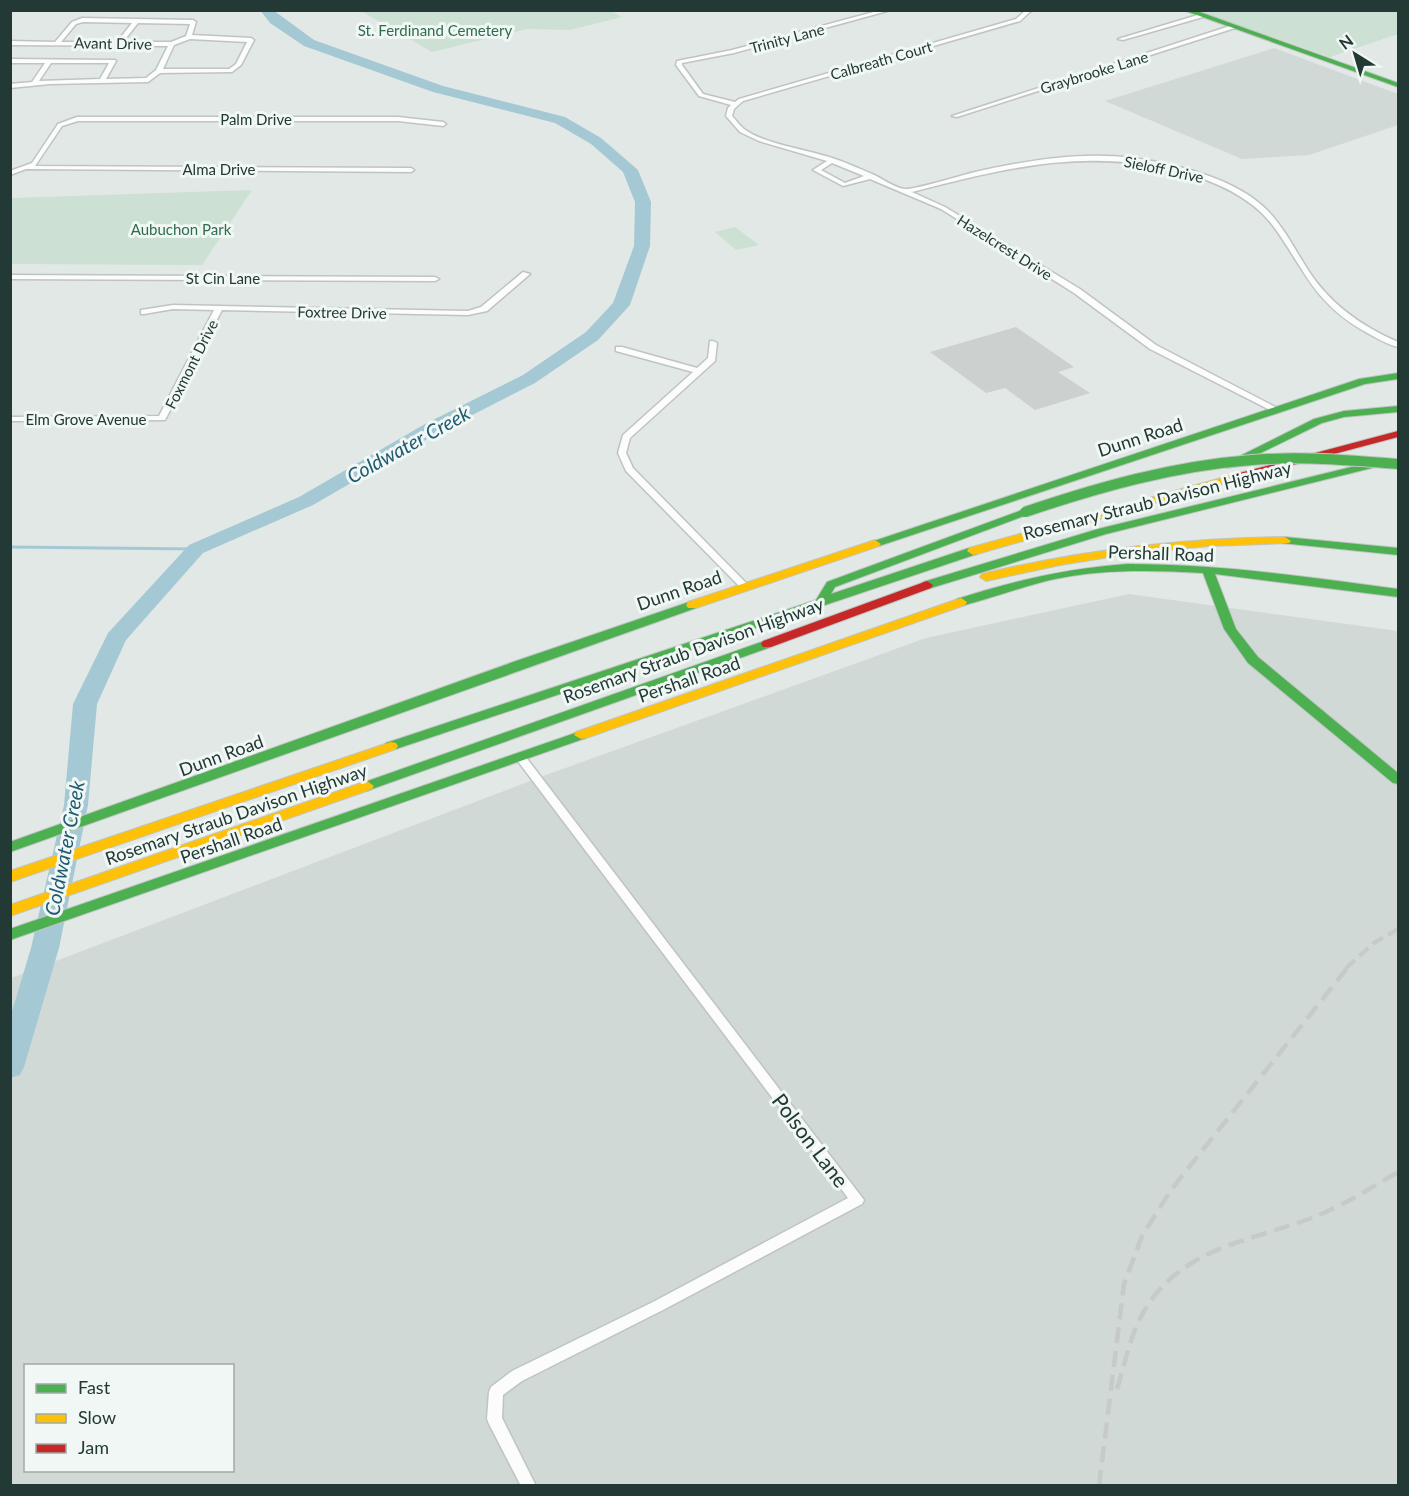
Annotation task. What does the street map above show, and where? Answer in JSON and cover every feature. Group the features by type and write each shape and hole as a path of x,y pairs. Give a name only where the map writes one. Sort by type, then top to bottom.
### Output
{"main road":[{"path":"1186,10 1398,85"},
{"path":"1318,57 1323,62 1398,91"},
{"name":"Dunn Road","path":"1364,381 1370,375 1398,366"},
{"name":"Dunn Road","path":"14,846 111,814 506,668 1364,381 1398,376"},
{"path":"1194,488 1197,478 1233,463 1300,427 1331,417 1398,409"},
{"name":"Rosemary Straub Davison Highway","path":"10,877 530,698 1014,538 1398,434"},
{"path":"819,604 831,585 1122,479 1204,462 1313,456 1398,466"},
{"name":"Rosemary Straub Davison Highway","path":"10,911 646,688 927,585 1102,531 1398,458"},
{"path":"1324,476 1372,473 1398,466"},
{"path":"927,585 967,582 1097,554 1210,542 1289,540 1398,552"},
{"name":"Pershall Road","path":"10,936 1005,586 1052,575 1116,568 1208,571 1398,593"},
{"path":"1208,571 1230,629 1253,660 1398,780"}],"street":[{"name":"Trinity Lane","path":"733,106 701,95 679,65 684,59 732,52 889,10"},
{"name":"Calbreath Court","path":"733,106 754,96 1018,20 1030,10"},
{"path":"1121,39 1201,16"},
{"path":"57,43 78,21 193,22 189,37"},
{"path":"119,43 136,21"},
{"name":"Graybrooke Lane","path":"955,116 1233,27"},
{"path":"159,71 230,71 238,65 251,40 189,37 172,44"},
{"name":"Avant Drive","path":"10,43 172,44 159,71 148,80 101,82"},
{"path":"76,61 90,43"},
{"path":"10,61 113,61 101,82 10,86"},
{"path":"34,84 49,61"},
{"name":"Hazelcrest Drive","path":"733,106 729,116 742,131 779,146 832,160 943,208 1050,273 1153,347 1277,410"},
{"name":"Palm Drive","path":"28,168 60,125 70,120 398,119 443,124"},
{"name":"Sieloff Drive","path":"908,191 1009,165 1057,159 1120,159 1197,174 1229,187 1264,211 1325,298 1345,315 1396,346"},
{"path":"832,160 816,170 845,185 871,176"},
{"name":"Alma Drive","path":"10,173 28,168 411,170"},
{"name":"Foxtree Drive","path":"144,312 173,307 468,313 484,309 526,274"},
{"name":"St Cin Lane","path":"10,277 435,279"},
{"name":"Foxmont Drive","path":"162,418 219,308"},
{"path":"713,343 712,359 626,437 622,453 629,470 745,587"},
{"path":"619,349 699,371"},
{"name":"Elm Grove Avenue","path":"10,419 162,418"},
{"name":"Polson Lane","path":"521,758 857,1200 649,1310 517,1376 496,1392 494,1419 529,1485"}],"shaded area":[{"path":"1274,48 1398,94 1398,125 1309,155 1242,159 1105,101"},
{"path":"1129,594 1398,631 1398,1485 11,1486 11,978 546,775 926,638"}],"green space":[{"name":"St. Ferdinand Cemetery","path":"609,10 622,17 570,30 527,29 432,52 361,11"},
{"path":"1199,11 1398,11 1398,34 1330,57"},
{"name":"Aubuchon Park","path":"252,190 202,265 11,264 11,198"},
{"path":"735,227 759,245 736,250 715,232"}],"building":[{"path":"1016,327 1074,367 1058,372 1090,393 1035,410 1005,388 986,393 930,352"}],"waterway":[{"name":"Coldwater Creek","path":"10,1067 45,948 76,805 85,704 116,638 196,549 306,501 432,428 529,379 592,336 621,305 642,246 643,202 630,170 596,141 560,120 438,89 309,43 280,24 266,10"},
{"path":"10,547 196,549"}],"railway":[{"path":"1346,968 1374,943 1398,929"},
{"path":"1099,1486 1124,1284 1142,1236 1171,1190 1348,967"},
{"path":"1117,1389 1132,1337 1146,1308 1161,1288 1179,1272 1219,1249 1321,1214 1398,1172"}],"traffic: fast":[{"path":"1186,10 1398,85"},
{"path":"875,544 1363,381 1398,376"},
{"path":"1228,465 1318,421 1344,414 1398,409"},
{"path":"1025,512 1120,482 1208,464 1299,458 1398,464"},
{"path":"927,585 1102,531 1384,462"},
{"path":"819,604 831,585 1025,512"},
{"path":"1285,541 1398,552"},
{"path":"391,746 973,551"},
{"path":"961,602 1056,575 1127,567 1205,569 1398,593"},
{"path":"1208,571 1230,629 1253,660 1398,780"},
{"path":"10,847 692,605"},
{"path":"367,786 767,644"},
{"path":"10,935 581,735"}],"traffic: slow":[{"path":"973,551 1236,477"},
{"path":"986,577 1060,561 1134,550 1209,543 1285,541"},
{"path":"692,605 875,544"},
{"path":"581,735 961,602"},
{"path":"10,877 391,746"},
{"path":"10,911 367,786"}],"traffic: jam":[{"path":"1236,477 1398,434"},
{"path":"767,644 927,585"}]}
